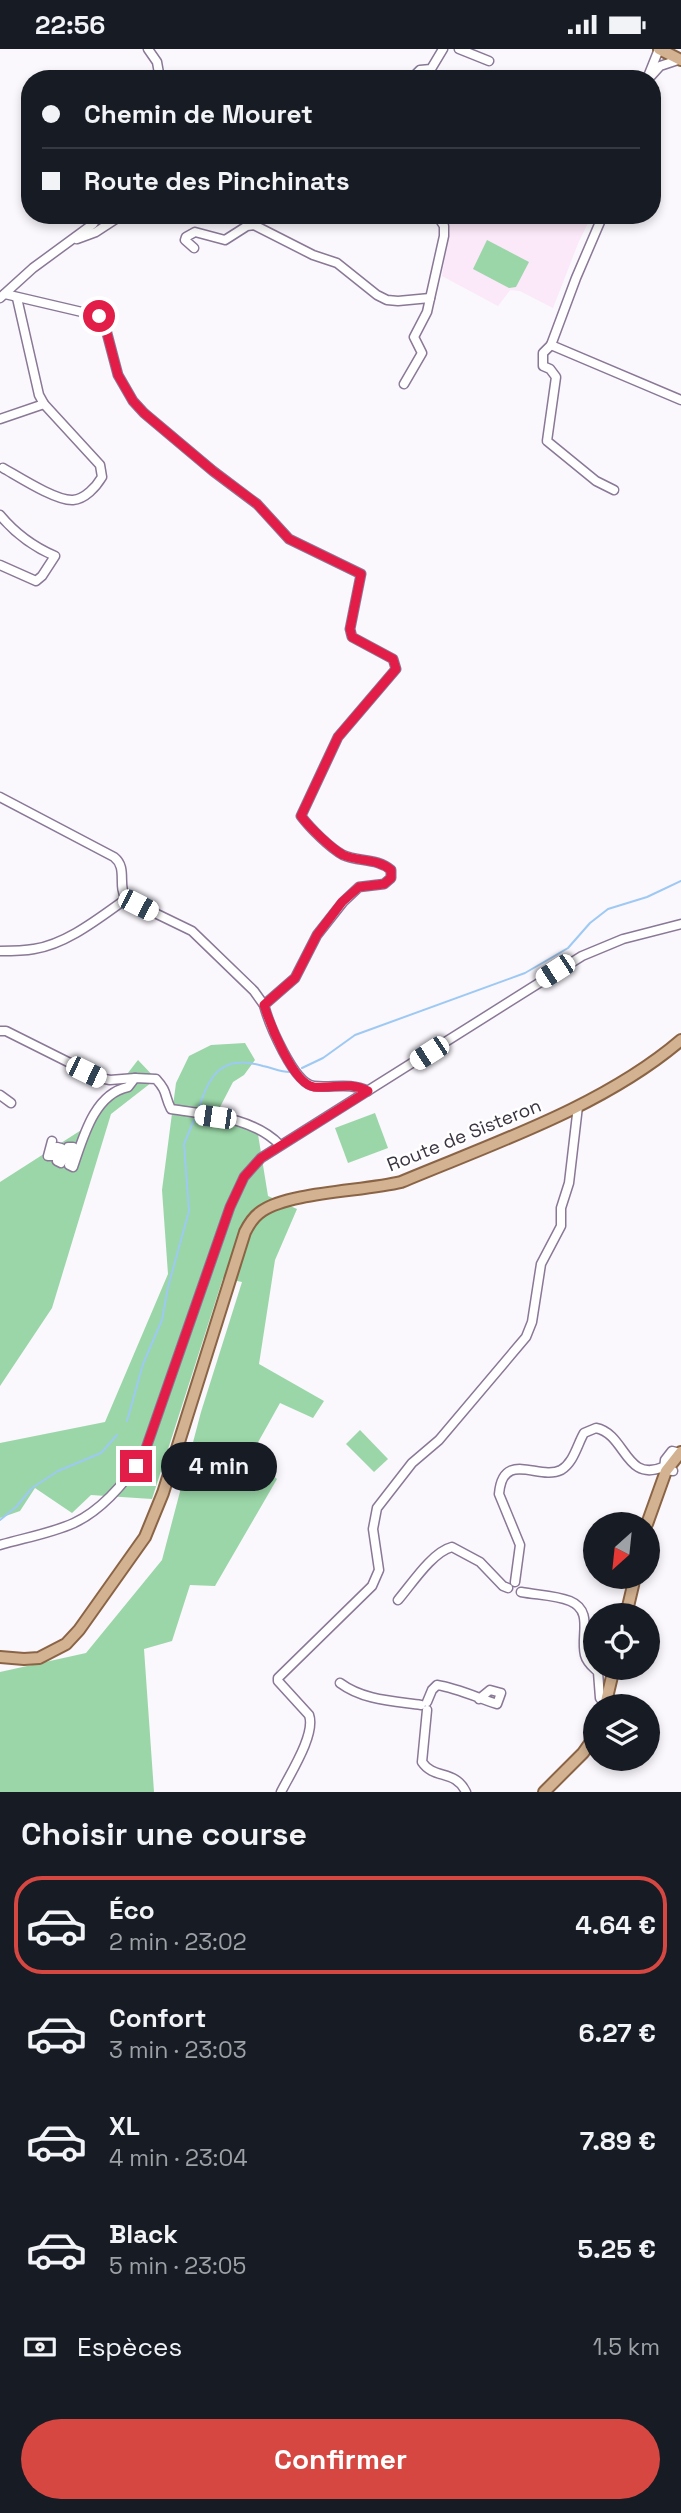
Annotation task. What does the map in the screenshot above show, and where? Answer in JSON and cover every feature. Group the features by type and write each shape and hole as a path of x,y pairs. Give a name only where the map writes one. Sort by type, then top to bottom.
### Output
{"main road":[{"path":"667,50 680,58"},
{"name":"Route de Sisteron","path":"0,1657 24,1660 39,1658 66,1644 79,1630 145,1537 163,1493 245,1232 255,1216 270,1206 287,1200 377,1188 401,1182 578,1106 638,1072 681,1042"},
{"path":"652,1512 667,1470 681,1456"},
{"path":"544,1792 583,1753"}],"street":[{"path":"148,49 157,62 158,70"},
{"path":"420,70 431,69 443,49"},
{"path":"459,49 489,61"},
{"path":"656,70 667,50"},
{"path":"654,70 667,50"},
{"path":"660,66 680,58"},
{"path":"2,296 33,268 93,224"},
{"path":"71,241 96,232 108,224"},
{"path":"404,384 422,353 414,337 428,312 444,236 443,224"},
{"path":"599,224 551,345 543,353 543,366 550,369 556,377 547,441 596,481 614,490"},
{"path":"194,248 185,240 195,232 225,240 247,226 254,225 313,255 337,263 387,300 430,298"},
{"path":"16,284 31,300"},
{"path":"2,296 99,316 104,322 118,375 133,401 144,413 257,504 289,539 361,574 350,629 352,637 393,659 396,669 338,737 301,816 308,826 343,855 384,864 391,870 391,878 384,884 359,887 342,902 317,935 295,978 264,1005"},
{"path":"3,468 69,500 83,497 102,477 100,465 44,404 39,395 17,298"},
{"path":"551,345 681,400"},
{"path":"0,419 44,404"},
{"path":"0,515 33,545 55,556 36,581 0,565"},
{"path":"0,797 114,857 122,867 121,892 127,899 192,931 254,991 264,1005 280,1046 306,1084 316,1087 350,1084 368,1091"},
{"path":"0,951 33,949 51,944 127,899"},
{"path":"0,1545 75,1523 100,1505 128,1478 144,1454 239,1186 253,1166 280,1145 582,955 623,939 681,924"},
{"path":"0,1031 6,1031 100,1078 156,1079 166,1090 171,1109 236,1120 272,1137 280,1145"},
{"path":"52,1141 48,1156 53,1156 57,1147 61,1148 57,1161 61,1163 68,1147 73,1147 69,1165 73,1167 90,1118 109,1097 128,1087 135,1078"},
{"path":"0,1095 11,1103"},
{"path":"281,1792 309,1736 312,1723 309,1715 278,1678 372,1586 379,1570 373,1528 377,1509 412,1463 439,1440 526,1338 533,1322 541,1264 561,1226 561,1209 569,1183 578,1106"},
{"path":"398,1600 443,1549 452,1547 480,1562 503,1586 511,1585 520,1545 499,1494 500,1487 510,1472 518,1468 552,1473 561,1470 574,1456 584,1433 596,1428 610,1434 636,1467 649,1471 667,1470"},
{"path":"521,1592 573,1602 582,1612 585,1618 585,1656 598,1672 600,1694"},
{"path":"340,1683 363,1696 425,1706"},
{"path":"466,1792 458,1780 432,1771 422,1762 425,1706 437,1685 479,1699"}],"shaded area":[{"path":"450,224 588,224 553,308 520,291 510,290 498,306 442,276"}],"green space":[{"path":"487,240 529,262 516,287 509,288 473,269"},
{"path":"245,1043 255,1060 244,1075 233,1082 219,1109 231,1117 256,1122 268,1196 297,1209 275,1260 259,1364 324,1401 313,1418 280,1403 251,1455 277,1479 215,1586 190,1585 172,1641 144,1649 154,1792 0,1792 0,1672 86,1653 162,1560 201,1412 242,1282 223,1278 152,1499 91,1495 72,1513 35,1488 20,1511 0,1518 0,1443 105,1422 168,1274 162,1190 176,1083 189,1056 211,1045"},
{"path":"138,1060 156,1079 111,1114 52,1308 0,1386 0,1182 86,1127"},
{"path":"375,1113 388,1148 348,1163 335,1128"},
{"path":"360,1430 388,1459 374,1472 346,1444"}],"waterway":[{"path":"302,1068 323,1058 355,1035 525,973 568,948 590,923 608,909 647,897 681,881"},
{"path":"199,1108 213,1077 228,1065 249,1063 290,1072"},
{"path":"127,1421 143,1364 162,1320 168,1287 189,1211 184,1144 194,1120"},
{"path":"0,1520 16,1507 32,1488 58,1471 101,1453 117,1435"}],"route":[{"path":"99,316 104,322 118,375 133,401 155,424 257,504 289,539 361,574 350,629 352,637 393,659 396,669 338,737 301,816 308,826 343,855 384,864 391,870 391,878 384,884 359,887 342,902 317,935 295,978 264,1005 280,1046 306,1084 316,1087 350,1084 368,1091 261,1158 244,1177 230,1207 144,1454 136,1466"}]}
